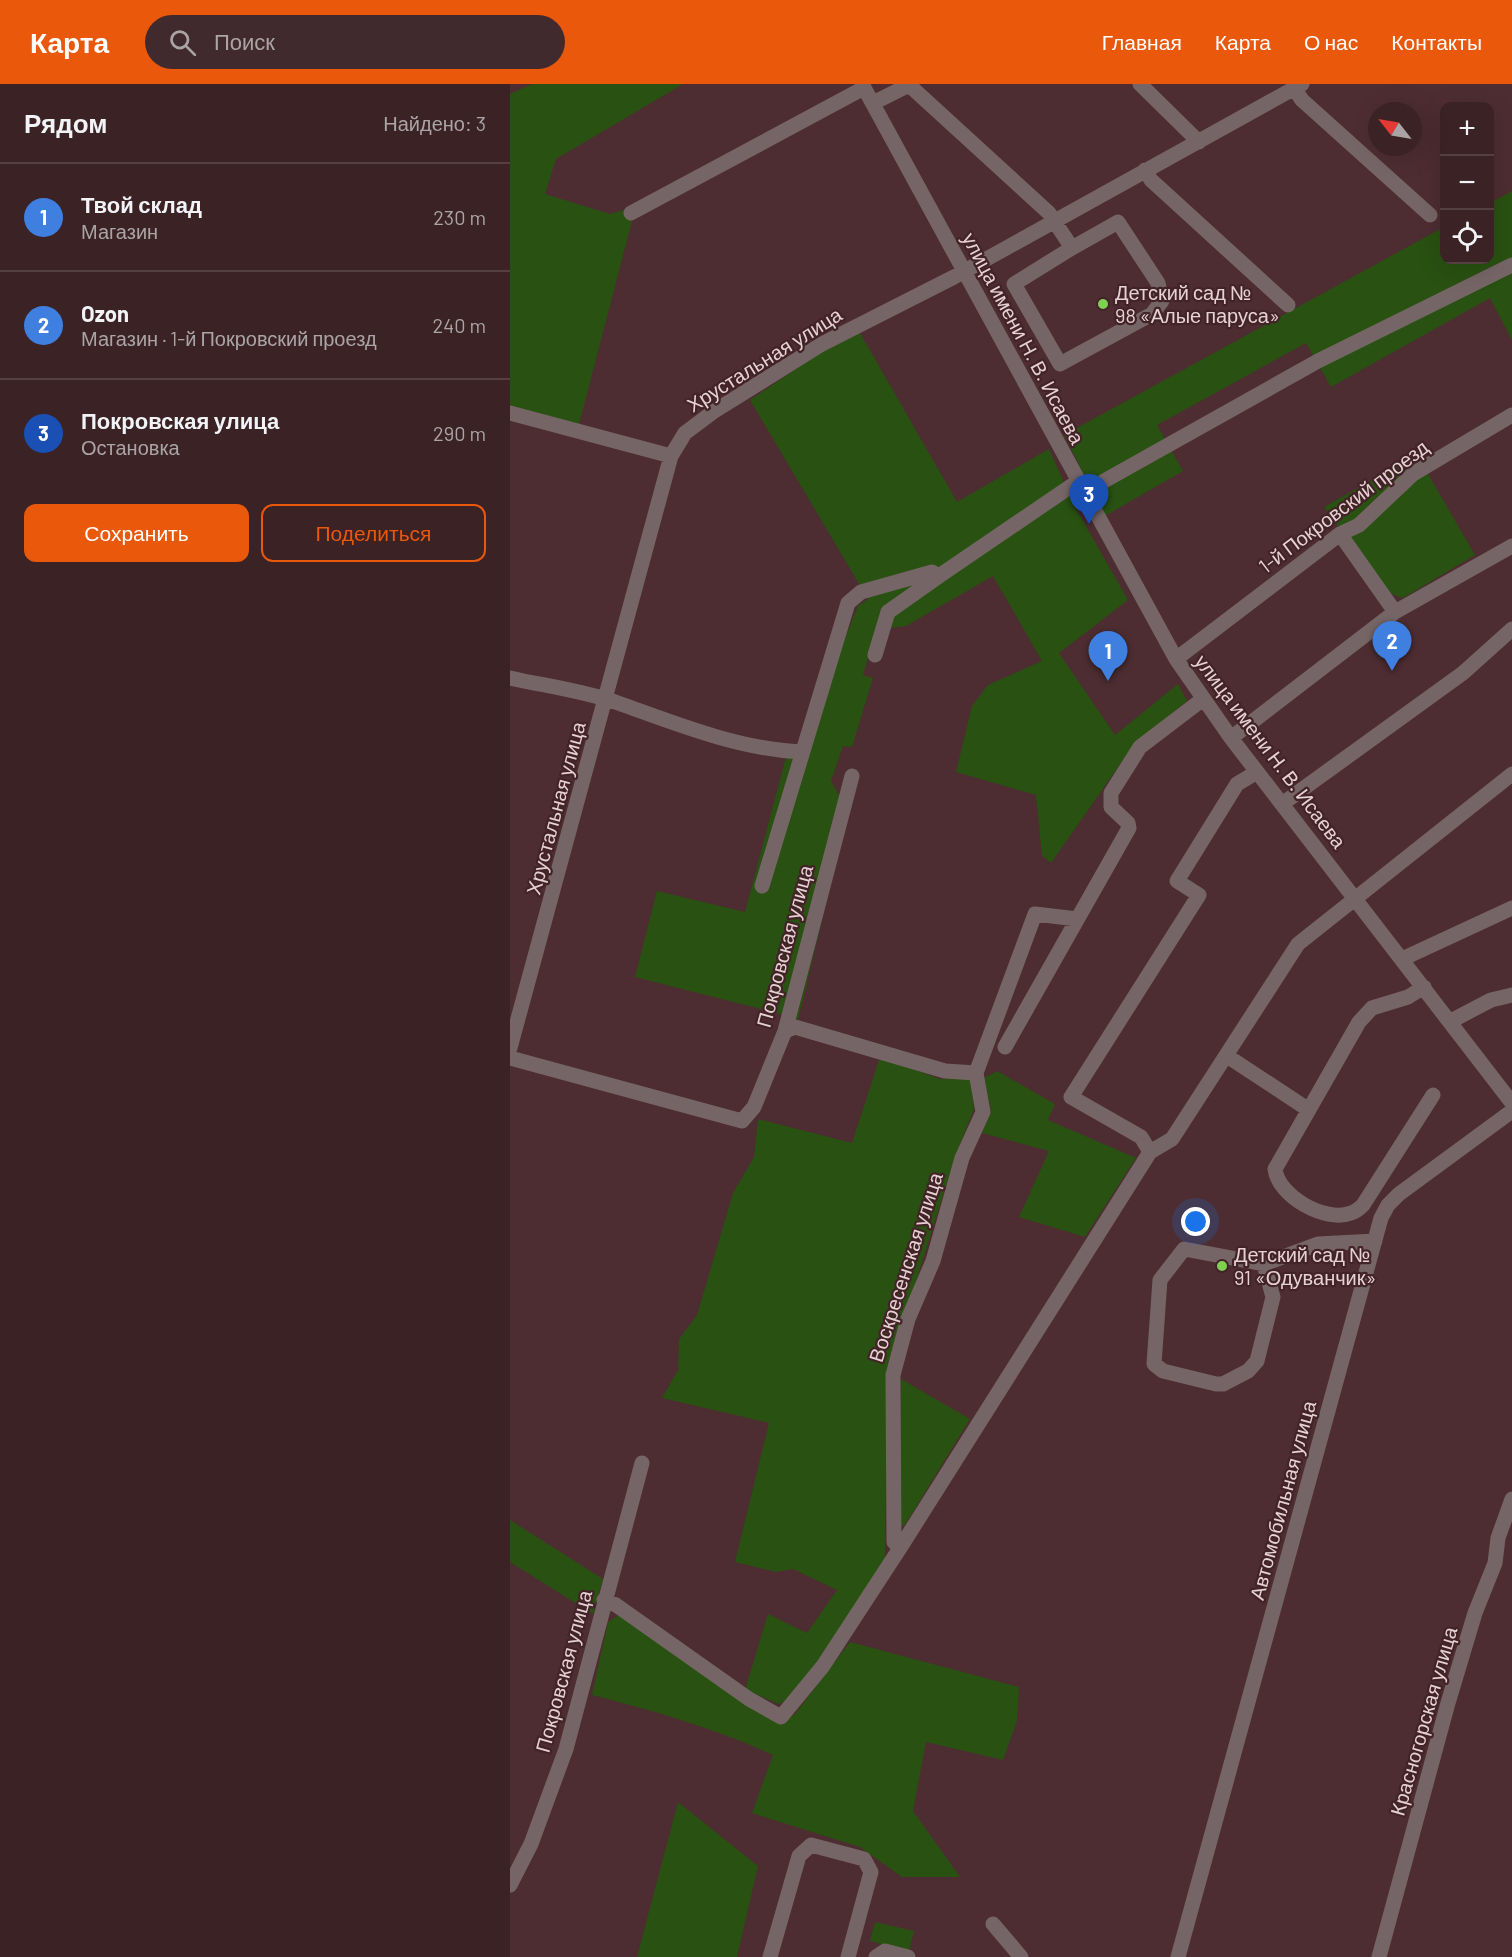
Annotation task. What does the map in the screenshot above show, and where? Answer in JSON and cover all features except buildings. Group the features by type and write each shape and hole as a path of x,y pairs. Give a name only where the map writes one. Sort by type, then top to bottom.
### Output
{"street":[{"path":"1140,84 1199,142"},
{"path":"873,103 909,85 1054,220 1072,248"},
{"path":"631,213 863,86"},
{"name":"улица имени Н. В. Исаева","path":"863,86 1176,659 1231,738 1357,898 1512,1103"},
{"path":"1298,86 1302,100 1430,215"},
{"name":"Хрустальная улица","path":"510,1048 671,456 685,433 713,412 822,344 964,271 1298,86"},
{"path":"1145,170 1151,180 1288,305"},
{"path":"1118,222 1158,283 1162,301 1152,314 1060,364 1014,284 1072,248 1118,222"},
{"path":"875,655 888,612 939,576 1081,488 1114,475 1318,361 1512,265"},
{"path":"510,413 671,456"},
{"name":"1-й Покровский проезд","path":"1176,659 1340,534 1359,525 1413,474 1512,415"},
{"path":"1340,534 1395,612"},
{"path":"1231,738 1395,612 1512,546"},
{"name":"Покровская улица","path":"762,886 848,603 861,592 932,572 939,576"},
{"path":"1282,804 1463,673 1512,629"},
{"path":"510,678 606,700 659,720 771,751 801,752"},
{"path":"1005,1047 1129,828 1128,823 1111,807 1111,793 1140,747 1203,699"},
{"path":"1150,1152 1141,1137 1071,1097 1199,895 1178,881 1237,784 1257,772"},
{"path":"604,1600 616,1605 749,1700 781,1717 823,1666 1150,1152 1172,1139 1298,944 1512,774"},
{"name":"Покровская улица","path":"510,1058 742,1121 754,1107 785,1031 852,776"},
{"path":"1402,959 1512,908"},
{"path":"785,1031 795,1027 945,1071 976,1073 1035,914 1077,919"},
{"path":"1424,987 1408,997 1372,1008 1344,1045 1275,1170 1277,1180 1283,1189 1314,1209 1331,1215 1351,1214 1363,1205 1433,1095"},
{"path":"1451,1021 1491,1000 1512,995"},
{"path":"1227,1056 1309,1110"},
{"name":"Воскресенская улица","path":"900,1548 894,1542 893,1375 908,1319 933,1261 962,1158 983,1112 976,1073"},
{"name":"Автомобильная улица","path":"1178,1957 1375,1241 1388,1205 1399,1194 1512,1111"},
{"path":"1264,1264 1273,1297 1257,1361 1248,1371 1223,1384 1216,1384 1163,1371 1154,1364 1160,1280 1184,1249 1264,1264 1318,1244 1375,1241"},
{"name":"Покровская улица","path":"510,1885 531,1844 566,1749 642,1463"},
{"name":"Красногорская улица","path":"1379,1957 1448,1703 1475,1613 1495,1563 1498,1538 1512,1498"},
{"path":"770,1957 799,1856 812,1845 864,1858 872,1872 848,1957"},
{"path":"993,1924 1021,1957"},
{"path":"876,1957 885,1951 908,1957"}],"green space":[{"path":"532,84 683,84 556,159 545,194 610,214 628,209 632,221 576,436 510,419 510,94"},
{"path":"1512,191 1512,340 1490,298 1331,387 1306,343 1157,425 1183,471 1105,516 1064,435 1440,229 1440,264 1494,264 1494,201"},
{"path":"860,333 957,502 1049,449 1075,507 1128,600 1059,653 1115,735 1178,684 1187,701 1135,743 1051,863 1042,856 1036,795 956,772 972,706 988,685 1042,661 993,576 906,626 876,630 863,675 873,678 852,747 843,746 831,781 848,812 798,1020 635,977 657,891 745,912 786,757 806,759 846,635 858,606 868,599 750,400 824,350"},
{"path":"1417,455 1475,555 1403,598 1386,592 1324,507"},
{"path":"880,1057 940,1079 970,1077 974,1109 955,1157 887,1374 885,1558 816,1665 787,1700 779,1704 745,1690 768,1614 807,1633 837,1590 793,1569 776,1572 735,1562 769,1423 662,1398 678,1370 679,1339 697,1315 733,1193 754,1157 758,1119 852,1143"},
{"path":"997,1071 1055,1104 1048,1120 1136,1158 1085,1237 1019,1217 1049,1151 982,1133 991,1111 984,1078"},
{"path":"901,1379 970,1419 905,1525 900,1527"},
{"path":"510,1520 603,1579 593,1614 510,1562"},
{"path":"619,1615 779,1723 795,1714 850,1642 1019,1687 1017,1721 1003,1760 926,1742 913,1811 960,1877 902,1877 860,1847 752,1813 773,1755 729,1736 684,1721 592,1695 608,1622"},
{"path":"678,1802 758,1866 737,1957 637,1957"},
{"path":"875,1922 914,1931 909,1951 870,1941"}],"place":[{"name":"Детский сад № 98 «Алые паруса»","path":"1103,304"},
{"name":"Покровская улица","path":"1089,524"},
{"name":"Ozon","path":"1392,671"},
{"name":"Твой склад","path":"1108,681"},
{"name":"Детский сад № 91 «Одуванчик»","path":"1222,1266"}]}
